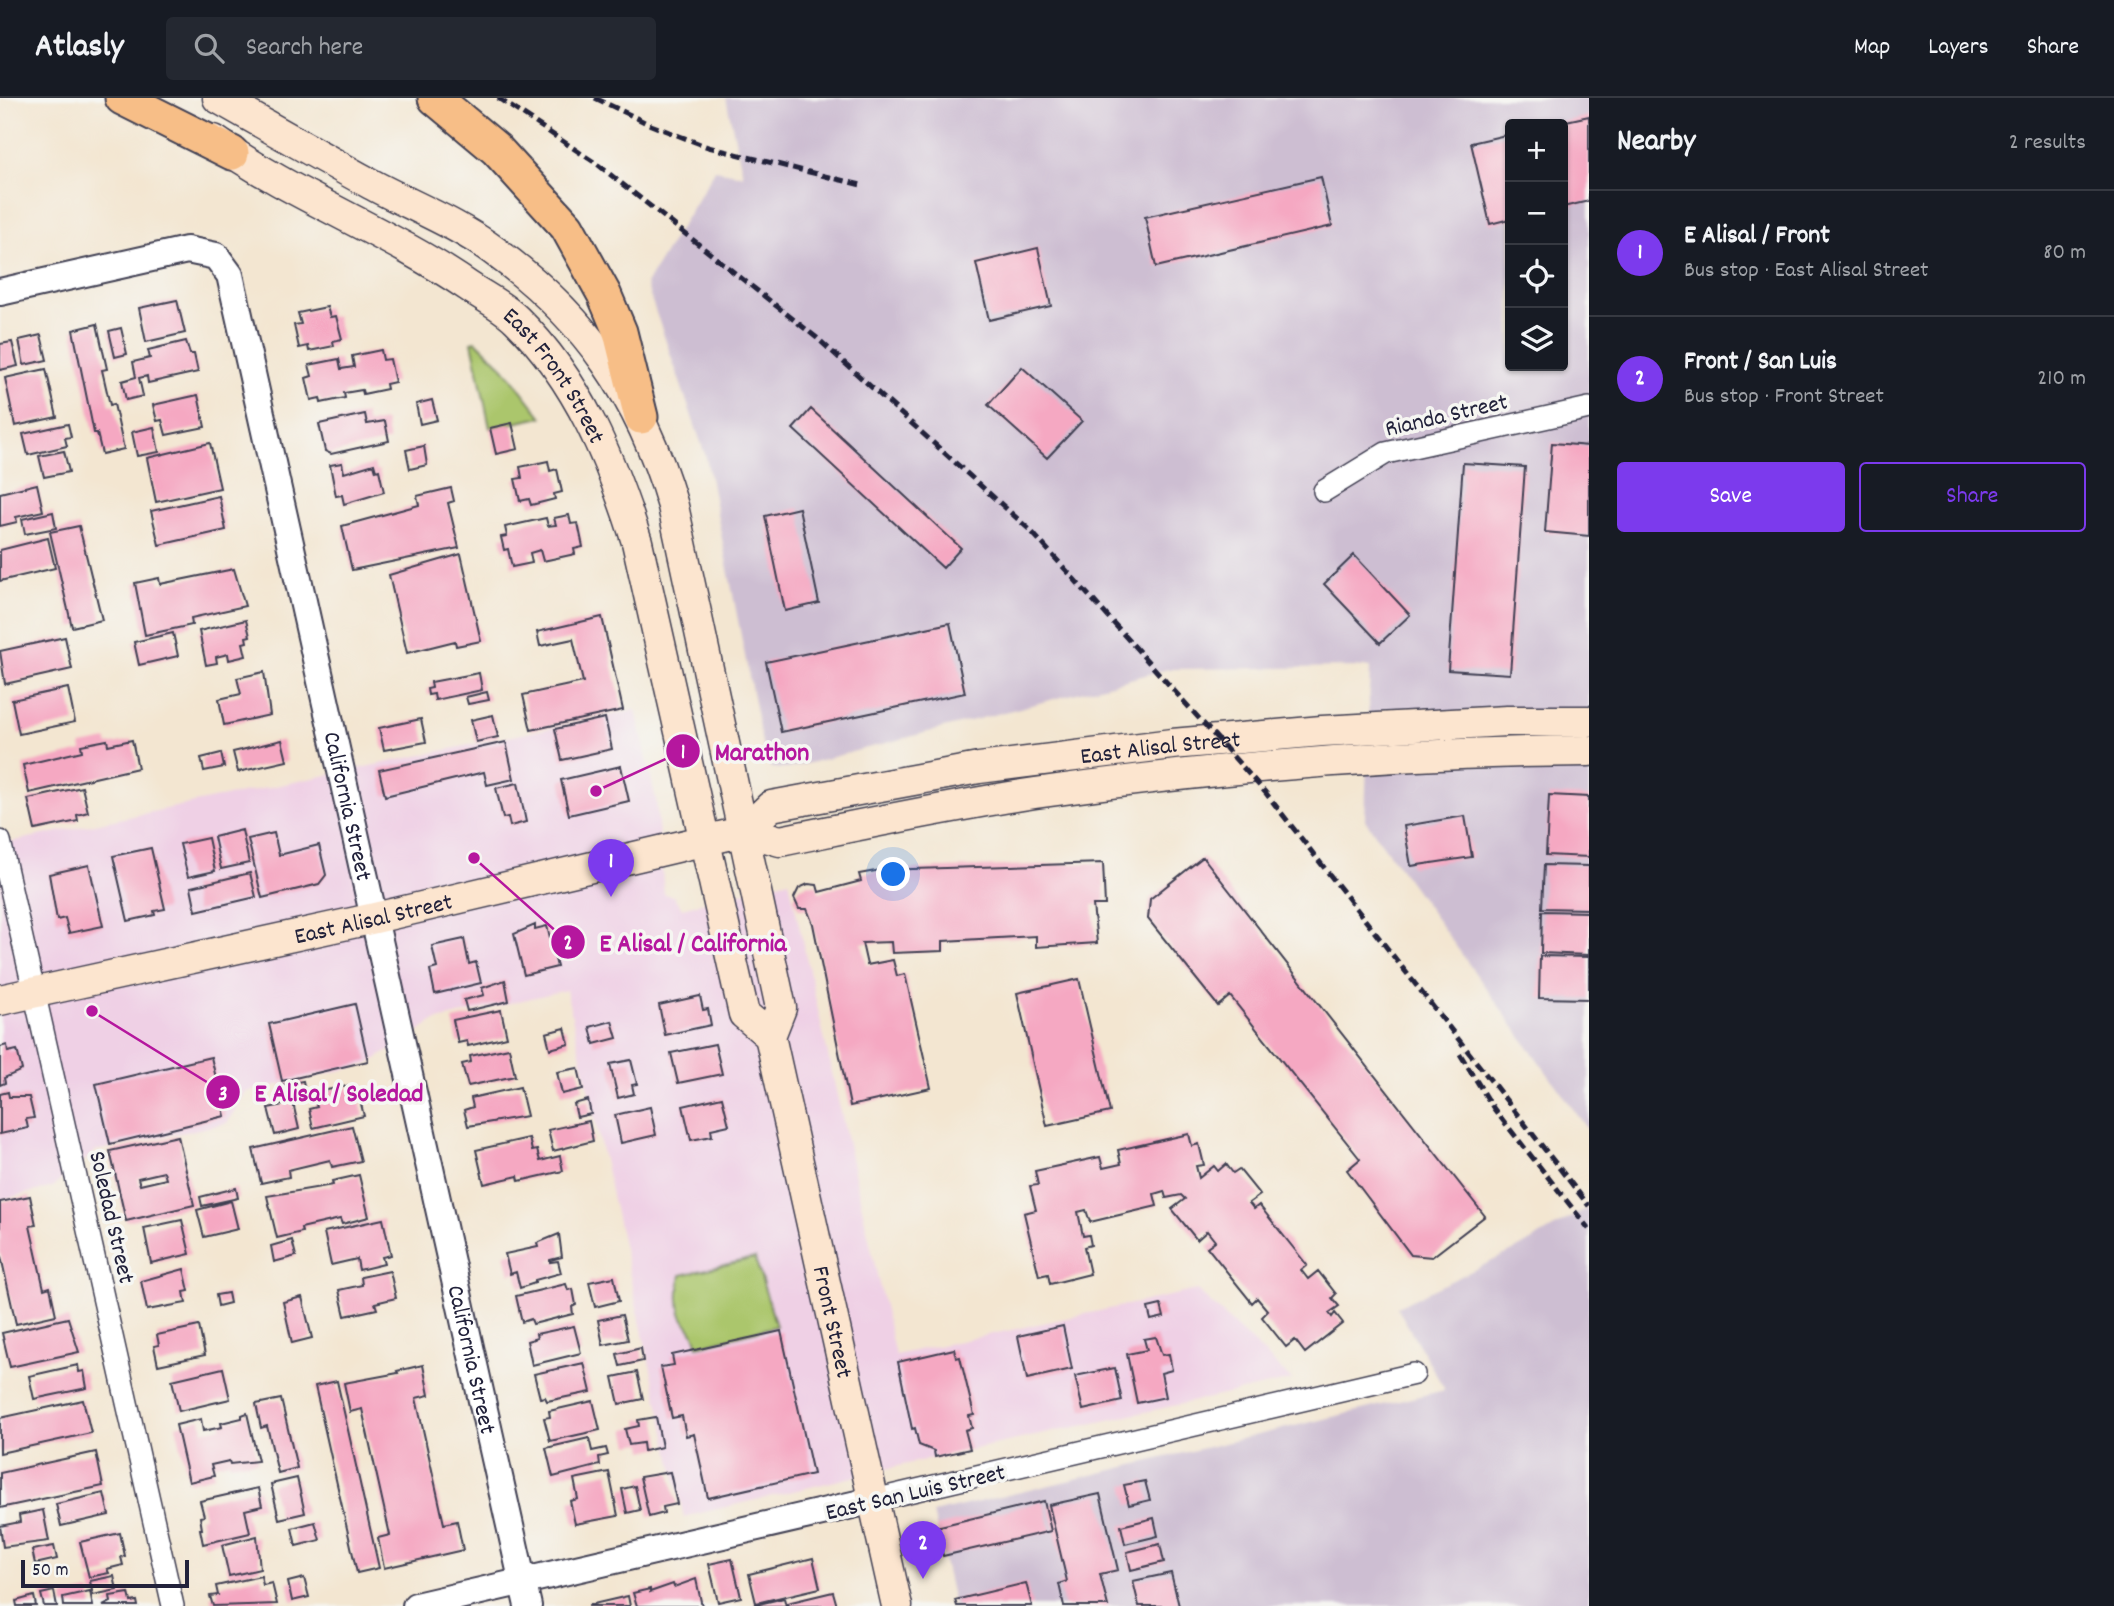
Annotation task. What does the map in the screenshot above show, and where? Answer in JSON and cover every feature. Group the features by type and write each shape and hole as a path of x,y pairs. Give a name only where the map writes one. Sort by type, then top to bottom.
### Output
{"main road":[{"path":"122,98 232,153"},
{"name":"East Front Street","path":"155,98 232,153 444,270 515,318 555,364 583,404 621,492 637,542 704,840"},
{"name":"East Front Street","path":"218,98 492,249 559,307 625,387 660,461 673,506 745,831"},
{"path":"435,98 496,149 567,227 604,294 620,332 641,417"},
{"name":"East Alisal Street","path":"745,831 771,806 899,780 1028,761 1171,744 1322,731 1507,721 1589,721"},
{"name":"East Alisal Street","path":"0,1000 375,918 745,831 780,841 1033,794 1244,769 1511,752 1589,751"},
{"name":"Front Street","path":"745,831 781,1008 770,1036 897,1606"},
{"path":"704,840 744,1014 770,1036"}],"street":[{"name":"California Street","path":"0,292 187,250 216,256 230,275 525,1594"},
{"name":"Rianda Street","path":"1324,491 1386,453 1589,408"},
{"name":"Soledad Street","path":"0,841 173,1606"},
{"name":"East San Luis Street","path":"416,1606 525,1594 874,1500 1414,1374"}],"shaded area":[{"path":"726,98 1589,98 1589,1131 1365,820 1370,667 1168,669 787,769 772,768 766,763 706,457 646,284 715,170 743,175"},
{"path":"636,710 656,800 664,894 673,896 682,908 789,880 895,1355 1197,1290 1292,1380 911,1463 684,1517 566,990 434,1021 369,1064 246,1092 227,1123 96,1151 53,1187 0,1200 0,844"},
{"path":"1589,1207 1589,1606 954,1606 933,1513 1445,1390 1397,1307 1517,1249"}],"green space":[{"path":"476,341 504,368 542,417 490,428 472,342"},
{"path":"755,1258 776,1326 698,1346 682,1317 679,1305 681,1275"}],"building":[{"path":"1589,116 1589,201 1568,206 1568,182 1568,121"},
{"path":"1505,135 1505,220 1490,224 1471,143"},
{"path":"1321,177 1332,226 1156,267 1145,217"},
{"path":"1038,248 1051,306 989,320 976,263"},
{"path":"177,300 185,333 146,342 139,308"},
{"path":"327,307 330,317 336,316 342,339 333,341 334,346 309,351 308,346 299,348 294,325 301,324 298,313"},
{"path":"97,324 107,369 102,370 110,405 114,404 124,449 102,454 97,433 94,433 73,330"},
{"path":"121,328 127,354 115,357 109,331"},
{"path":"41,335 47,360 24,365 19,340"},
{"path":"186,341 190,354 194,354 198,372 148,383 147,376 139,378 143,396 126,400 122,381 136,377 133,362 150,358 148,350"},
{"path":"12,342 18,366 0,370 0,344"},
{"path":"381,350 383,360 390,359 395,382 386,384 387,389 363,394 362,390 344,393 345,398 321,403 320,398 311,400 306,378 312,376 309,365 339,359 341,369 354,367 352,356"},
{"path":"1022,367 1082,421 1047,458 988,405"},
{"path":"46,369 57,417 15,426 5,378"},
{"path":"198,395 205,427 166,435 162,420 157,421 153,405"},
{"path":"432,400 437,420 420,424 416,404"},
{"path":"811,409 961,548 943,568 793,429"},
{"path":"365,414 367,424 385,421 389,441 331,454 325,451 319,424"},
{"path":"512,423 518,449 496,454 490,428"},
{"path":"68,424 71,437 65,438 67,446 28,455 23,434"},
{"path":"154,427 159,452 137,456 132,432"},
{"path":"210,443 220,488 156,502 147,458"},
{"path":"1552,443 1589,446 1589,536 1545,532"},
{"path":"424,446 427,465 410,469 406,450"},
{"path":"64,451 69,472 44,477 39,456"},
{"path":"548,461 550,471 557,469 562,492 554,494 555,499 531,505 529,499 520,501 515,479 522,478 520,467"},
{"path":"342,463 344,473 374,464 376,471 379,470 384,492 344,504 342,495 336,496 330,465"},
{"path":"1463,463 1525,467 1510,674 1448,670"},
{"path":"37,484 43,511 16,517 17,522 0,526 0,493"},
{"path":"451,488 454,501 448,503 459,548 352,570 342,526 419,505 417,496"},
{"path":"219,496 226,530 159,545 151,511"},
{"path":"799,508 819,603 785,611 765,516"},
{"path":"53,512 56,528 25,534 22,519"},
{"path":"569,515 571,524 578,523 583,547 574,549 575,554 543,561 540,550 530,553 532,563 512,567 508,549 504,550 501,537 507,536 505,527 546,518 548,526 556,525 554,518"},
{"path":"79,526 102,620 72,627 50,532"},
{"path":"48,538 55,568 0,581 0,550"},
{"path":"461,554 481,641 456,646 455,641 407,653 389,575"},
{"path":"1354,555 1410,615 1380,643 1324,584"},
{"path":"234,569 245,606 191,618 192,625 145,635 135,583 159,578 160,584"},
{"path":"602,617 623,710 531,730 523,695 583,682 573,639 540,646 537,632"},
{"path":"246,620 250,636 246,637 247,642 243,643 246,656 229,660 228,654 216,657 217,663 206,665 199,631"},
{"path":"950,623 965,693 781,732 766,662"},
{"path":"173,633 178,656 139,665 134,642"},
{"path":"65,637 72,669 5,684 0,651"},
{"path":"264,672 270,715 224,725 219,699 241,694 237,678"},
{"path":"479,673 482,690 435,700 434,694 428,695 427,689 432,688 431,682"},
{"path":"68,688 75,722 19,734 12,700"},
{"path":"487,692 489,700 468,704 466,697"},
{"path":"493,715 498,737 476,742 471,720"},
{"path":"605,718 612,749 562,760 555,729"},
{"path":"421,719 426,742 384,750 379,728"},
{"path":"107,740 108,745 132,740 138,768 29,793 23,765 82,751 81,745"},
{"path":"282,740 287,761 238,772 233,752"},
{"path":"506,742 514,779 487,785 484,772 385,796 379,770"},
{"path":"221,753 224,767 204,771 201,758"},
{"path":"621,766 629,801 569,815 561,780"},
{"path":"518,783 526,822 510,826 508,817 503,818 496,788"},
{"path":"82,787 88,812 77,815 78,821 35,830 28,799"},
{"path":"1549,795 1589,797 1589,857 1546,855"},
{"path":"1465,816 1472,857 1411,866 1404,826"},
{"path":"242,830 249,863 221,869 214,837"},
{"path":"274,833 279,855 319,845 326,875 319,884 262,898 248,839"},
{"path":"208,838 215,871 188,877 180,844"},
{"path":"151,848 165,909 154,911 155,915 128,921 113,856"},
{"path":"1203,857 1485,1216 1432,1257 1411,1255 1347,1170 1360,1159 1230,996 1218,1006 1148,919 1150,899"},
{"path":"1103,863 1105,905 1093,905 1097,943 1036,947 1036,936 943,941 943,951 892,953 891,942 862,943 867,965 893,960 897,976 905,974 931,1088 850,1106 813,924 807,909 799,909 794,898 799,888 808,884 817,885 819,892 861,881 859,874 881,870"},
{"path":"89,865 103,926 69,933 65,918 57,920 49,874"},
{"path":"1544,865 1589,866 1589,909 1542,908"},
{"path":"250,873 256,897 196,911 191,887"},
{"path":"1542,911 1589,912 1589,955 1541,953"},
{"path":"535,925 535,929 547,926 557,967 524,975 514,934"},
{"path":"464,939 469,964 476,962 481,983 435,994 430,970 437,968 432,946"},
{"path":"1540,956 1589,957 1589,999 1539,998"},
{"path":"1079,979 1110,1112 1047,1126 1017,993"},
{"path":"505,980 509,1001 467,1011 464,1000 484,995 482,988"},
{"path":"700,996 703,1010 708,1009 711,1025 665,1035 659,1005"},
{"path":"355,1004 368,1061 282,1081 269,1024"},
{"path":"501,1010 507,1037 468,1046 467,1041 458,1043 453,1020"},
{"path":"612,1021 617,1038 594,1044 590,1027"},
{"path":"565,1028 569,1044 550,1049 546,1033"},
{"path":"715,1044 722,1074 678,1083 671,1053"},
{"path":"7,1045 8,1052 17,1050 22,1070 4,1078 5,1083 0,1085 0,1047"},
{"path":"509,1048 515,1076 468,1086 462,1064 471,1062 470,1056"},
{"path":"211,1057 225,1116 110,1144 96,1084"},
{"path":"631,1060 637,1084 632,1085 634,1094 618,1098 610,1064"},
{"path":"578,1068 583,1089 562,1094 557,1072"},
{"path":"303,1081 307,1099 286,1103 282,1085"},
{"path":"347,1086 348,1090 354,1088 355,1093 358,1092 364,1116 313,1128 309,1109 317,1107 315,1102 324,1100 322,1091"},
{"path":"520,1087 527,1116 468,1126 464,1110 473,1107 471,1098"},
{"path":"8,1092 9,1097 29,1097 34,1118 26,1119 28,1128 0,1134 0,1094"},
{"path":"722,1097 729,1125 711,1129 712,1136 691,1140 683,1106"},
{"path":"588,1100 591,1114 577,1117 574,1104"},
{"path":"293,1103 299,1129 275,1135 268,1108"},
{"path":"650,1107 656,1135 621,1143 615,1115"},
{"path":"589,1121 593,1141 553,1151 548,1130"},
{"path":"352,1126 361,1161 332,1167 330,1160 288,1170 289,1177 261,1183 253,1149"},
{"path":"1189,1134 1192,1146 1199,1144 1204,1165 1196,1166 1199,1178 1214,1166 1218,1171 1226,1164 1233,1173 1239,1169 1260,1195 1249,1203 1254,1209 1259,1205 1307,1265 1301,1270 1308,1279 1318,1271 1336,1294 1332,1298 1339,1306 1329,1313 1332,1317 1335,1313 1343,1323 1305,1353 1295,1340 1286,1347 1262,1317 1268,1311 1257,1298 1252,1303 1207,1247 1215,1241 1207,1231 1197,1240 1172,1209 1185,1199 1181,1195 1166,1198 1164,1191 1154,1194 1157,1206 1090,1222 1086,1210 1078,1212 1083,1236 1089,1235 1091,1245 1084,1247 1090,1274 1050,1284 1048,1274 1039,1276 1024,1213 1036,1210 1030,1186 1038,1185 1035,1171 1100,1157 1103,1168 1121,1164 1118,1150"},
{"path":"178,1136 194,1205 126,1221 110,1151","holes":["164,1172 166,1179 140,1185 138,1178"]},
{"path":"529,1138 532,1151 537,1150 540,1161 560,1156 563,1171 519,1181 518,1176 484,1184 476,1150"},
{"path":"359,1175 369,1217 342,1224 340,1219 301,1228 302,1232 277,1238 267,1196 333,1185 332,1181"},
{"path":"236,1188 238,1198 202,1206 200,1197"},
{"path":"30,1196 36,1225 30,1226 44,1289 50,1287 56,1315 16,1324 0,1252 0,1202"},
{"path":"231,1201 238,1229 204,1237 197,1210"},
{"path":"383,1219 391,1255 382,1257 384,1264 359,1270 357,1259 331,1265 324,1232"},
{"path":"182,1220 190,1254 151,1263 144,1228"},
{"path":"559,1234 562,1257 550,1262 558,1261 561,1273 535,1280 535,1283 520,1288 516,1272 510,1274 505,1254 538,1247 537,1243"},
{"path":"292,1240 296,1256 274,1262 271,1246"},
{"path":"184,1269 189,1291 184,1292 186,1303 147,1310 141,1281"},
{"path":"390,1271 396,1298 375,1303 377,1309 345,1316 339,1290 362,1285 361,1277"},
{"path":"614,1277 619,1301 595,1307 589,1282"},
{"path":"566,1284 568,1290 573,1289 576,1305 572,1307 573,1314 533,1324 531,1319 522,1322 516,1296"},
{"path":"228,1293 230,1303 218,1306 216,1295"},
{"path":"302,1297 312,1338 292,1343 283,1302"},
{"path":"1161,1305 1164,1317 1151,1320 1148,1308"},
{"path":"622,1315 628,1340 603,1345 598,1320"},
{"path":"68,1318 79,1352 10,1367 2,1333"},
{"path":"199,1326 205,1355 158,1365 154,1346 159,1345 157,1335"},
{"path":"574,1326 581,1353 532,1365 527,1341 537,1338 536,1334"},
{"path":"1063,1326 1072,1369 1027,1379 1018,1336"},
{"path":"781,1331 813,1474 708,1498 694,1434 686,1436 682,1416 672,1418 661,1367 674,1365 672,1355"},
{"path":"1156,1337 1162,1355 1169,1354 1172,1370 1161,1373 1166,1397 1137,1403 1127,1354 1147,1350 1144,1339"},
{"path":"641,1348 643,1361 620,1366 617,1354"},
{"path":"954,1349 956,1358 960,1357 974,1415 969,1416 972,1428 965,1430 970,1449 935,1457 934,1451 919,1445 915,1428 912,1429 898,1362"},
{"path":"584,1363 591,1392 547,1401 545,1397 540,1398 534,1374"},
{"path":"78,1365 79,1372 84,1371 87,1388 34,1399 29,1376"},
{"path":"423,1365 429,1395 416,1398 444,1524 457,1521 463,1550 384,1568 378,1538 390,1535 362,1409 350,1412 344,1383 398,1373 397,1371"},
{"path":"223,1368 230,1399 179,1411 172,1380"},
{"path":"1115,1368 1122,1401 1083,1410 1075,1376"},
{"path":"637,1372 643,1399 619,1404 613,1377"},
{"path":"337,1381 379,1568 357,1573 315,1386"},
{"path":"281,1399 297,1468 278,1473 267,1426 261,1428 256,1404"},
{"path":"83,1400 91,1433 0,1453 0,1418"},
{"path":"593,1401 600,1430 550,1441 544,1418 550,1417 549,1411"},
{"path":"247,1413 258,1461 230,1464 229,1461 211,1465 214,1476 189,1482 176,1425 201,1419 203,1431 222,1427 221,1423 242,1418 242,1415"},
{"path":"656,1417 662,1447 644,1451 643,1443 629,1445 625,1429 639,1426 638,1420"},
{"path":"589,1438 592,1451 606,1448 608,1455 599,1457 600,1465 553,1477 546,1448"},
{"path":"96,1452 103,1486 0,1508 0,1473"},
{"path":"609,1472 618,1516 575,1524 570,1501 578,1499 574,1479"},
{"path":"670,1472 677,1504 663,1507 664,1513 649,1517 640,1477"},
{"path":"297,1478 305,1513 279,1519 271,1484"},
{"path":"1145,1481 1150,1500 1129,1505 1124,1485"},
{"path":"635,1486 640,1510 627,1513 622,1489"},
{"path":"258,1488 262,1506 245,1510 250,1533 203,1544 200,1517 204,1516 200,1501"},
{"path":"104,1493 109,1515 61,1526 56,1504"},
{"path":"1100,1494 1118,1570 1100,1574 1108,1606 1064,1606 1059,1584 1067,1581 1049,1505"},
{"path":"1044,1501 1051,1531 943,1556 936,1527"},
{"path":"43,1510 49,1541 3,1547 0,1526 20,1522 19,1515"},
{"path":"1154,1518 1158,1536 1125,1544 1121,1526"},
{"path":"315,1522 320,1540 296,1546 292,1528"},
{"path":"120,1533 125,1556 121,1557 123,1565 107,1569 109,1573 89,1577 80,1542"},
{"path":"257,1536 260,1569 229,1576 222,1545"},
{"path":"1160,1544 1164,1562 1131,1570 1127,1552"},
{"path":"54,1546 57,1559 35,1564 32,1550"},
{"path":"813,1558 820,1588 756,1603 749,1574"},
{"path":"732,1559 741,1597 718,1602 709,1564"},
{"path":"1171,1573 1179,1606 1139,1606 1133,1581"},
{"path":"114,1576 117,1590 93,1595 90,1581"},
{"path":"261,1576 263,1585 272,1583 277,1604 213,1606 210,1596 218,1595 216,1586"},
{"path":"304,1578 309,1597 292,1601 288,1582"},
{"path":"696,1579 702,1606 637,1606 633,1593 650,1589 650,1592 673,1584 674,1587"},
{"path":"1026,1583 1032,1606 957,1606 955,1600"},
{"path":"54,1591 57,1606 44,1606 41,1594"},
{"path":"90,1591 93,1606 64,1606 63,1597"},
{"path":"833,1592 837,1606 788,1606 787,1603"},
{"path":"129,1593 131,1602 137,1601 138,1606 103,1606 111,1602 110,1596"},
{"path":"34,1596 36,1606 17,1606 16,1601"},
{"path":"628,1596 630,1606 589,1606 589,1605"},
{"path":"784,1598 786,1606 755,1606 755,1605"}],"railway":[{"path":"498,98 597,164 817,338 1031,531 1265,792 1589,1206"},
{"path":"595,98 651,125 708,147 861,185"},
{"path":"1460,1054 1494,1109 1589,1229"}],"place":[{"name":"Marathon","path":"596,791"},
{"name":"E Alisal / California","path":"474,858"},
{"name":"E Alisal / Front","path":"611,897"},
{"name":"E Alisal / Soledad","path":"92,1011"},
{"name":"Front / San Luis","path":"923,1579"}]}
